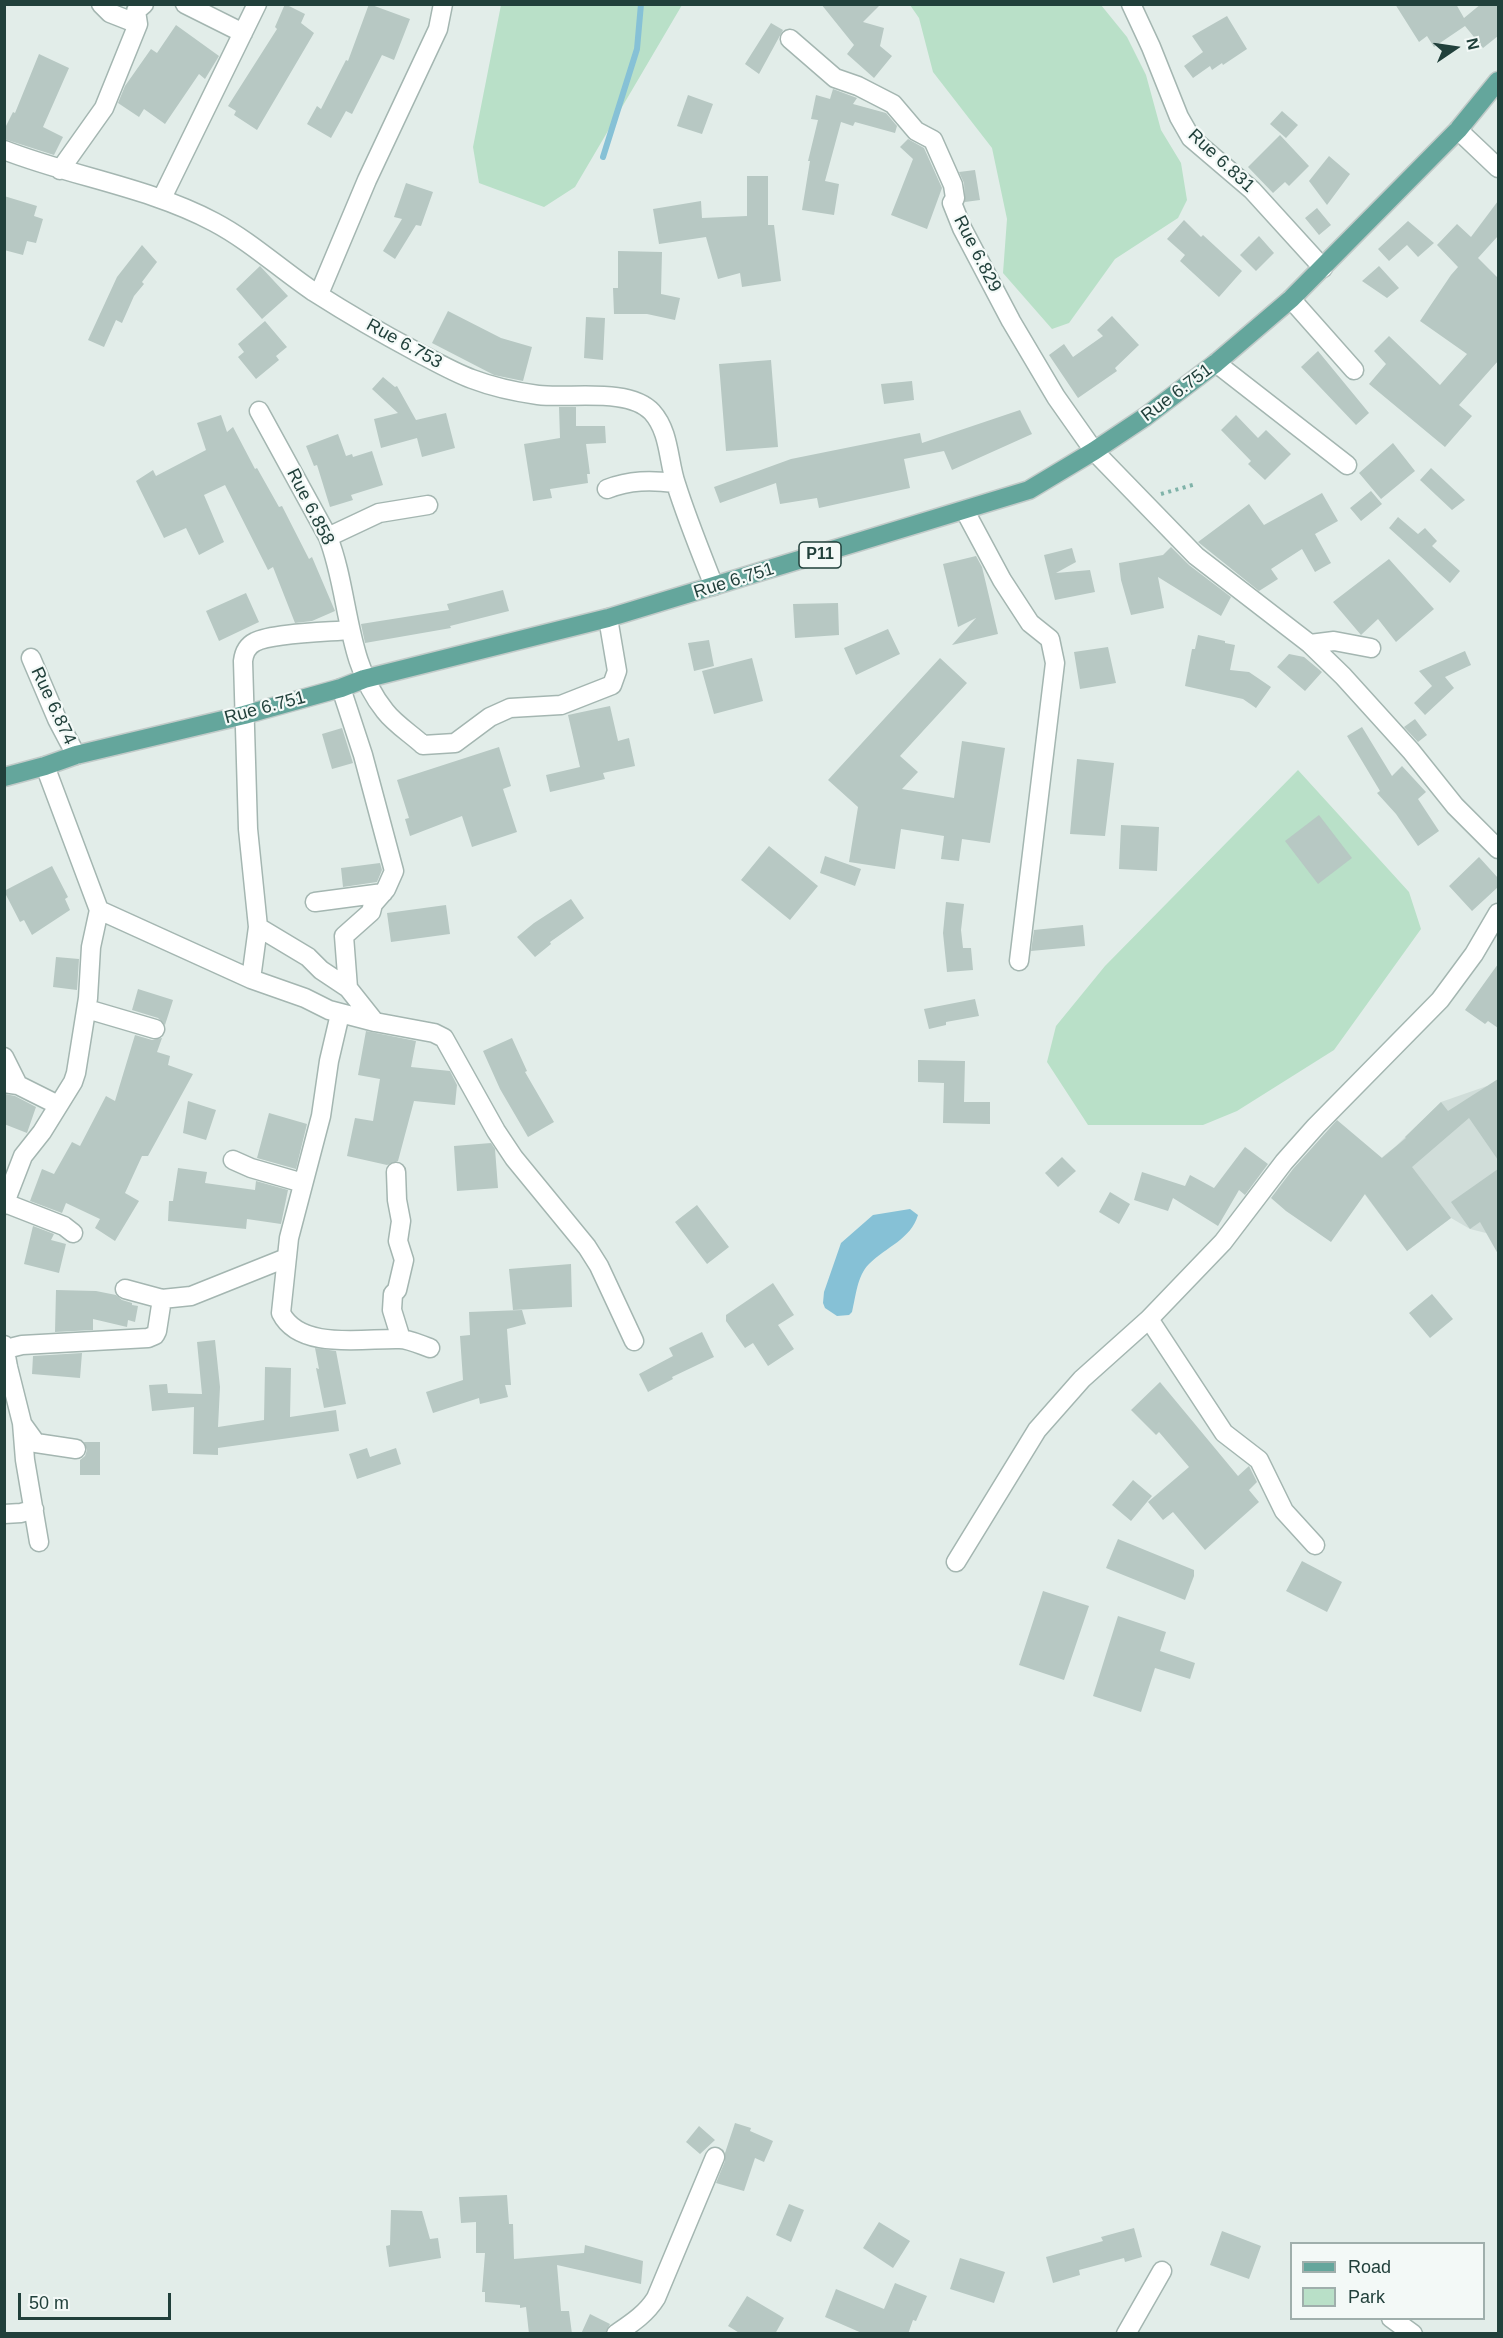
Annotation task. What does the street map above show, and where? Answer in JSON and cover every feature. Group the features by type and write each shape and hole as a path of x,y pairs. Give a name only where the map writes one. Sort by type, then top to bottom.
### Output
{"main road":[{"name":"Rue 6.751","path":"4,777 76,755 244,715 364,679 608,618 1029,490 1145,417 1216,363 1291,300 1458,130 1498,81"}],"street":[{"path":"101,4 110,13 138,24"},
{"path":"60,170 104,108 138,24 136,11 144,4"},
{"path":"185,4 243,33"},
{"path":"162,198 257,4"},
{"path":"319,294 367,180 438,29 443,4"},
{"name":"Rue 6.831","path":"1131,4 1179,117 1191,138 1252,189 1323,268"},
{"name":"Rue 6.829","path":"790,39 836,78 894,104 916,131 933,140 953,185 955,198 952,203 972,247 1036,364 1077,430 1094,451 1196,556 1310,644 1343,676 1411,752 1455,806 1498,849"},
{"path":"1458,130 1498,168"},
{"name":"Rue 6.753","path":"4,150 60,170 162,198 215,222 319,294 405,346 490,386 539,395 589,395 630,400 641,404 651,411 664,432 675,483 714,586"},
{"path":"1291,300 1354,370"},
{"path":"1216,363 1347,465"},
{"name":"Rue 6.858","path":"259,411 328,537 336,557 350,630 364,679 385,711 423,745 450,745 498,712 520,706 561,705 612,685 617,671 608,618"},
{"path":"607,489 622,483 638,481 675,483"},
{"path":"328,537 379,513 428,505"},
{"path":"965,511 1002,580 1025,616 1050,639 1056,663 1019,961"},
{"path":"251,979 258,927 248,829 243,661 245,652 255,642 271,638 350,630"},
{"path":"1310,644 1334,641 1371,648"},
{"name":"Rue 6.874","path":"31,658 57,719 76,755"},
{"path":"340,688 363,755 394,871 383,893 373,904 371,912 344,936 348,988"},
{"path":"45,766 99,910 92,947 87,1009 76,1073 42,1132 23,1156 5,1204 64,1226 73,1233"},
{"path":"315,902 383,893"},
{"path":"99,910 251,979 305,998 340,1014 434,1033 444,1038 496,1131 514,1158 587,1247 612,1292 634,1341"},
{"path":"956,1562 1037,1430 1082,1378 1149,1318 1223,1242 1284,1162 1316,1126 1440,1000 1474,954 1498,913"},
{"path":"258,927 308,957 321,970 348,988 375,1022"},
{"path":"87,1009 155,1029"},
{"path":"340,1014 328,1061 321,1116 286,1258 281,1313 287,1324 298,1331 318,1337 358,1342 401,1339 430,1348"},
{"path":"4,1057 11,1084 58,1105"},
{"path":"233,1160 251,1168 303,1183"},
{"path":"396,1172 397,1200 401,1221 398,1241 404,1260 397,1290 393,1294 392,1310 401,1339"},
{"path":"125,1289 162,1299 191,1296 218,1283 286,1258"},
{"path":"39,1542 25,1460 22,1423 5,1347 148,1338 155,1335 157,1331 162,1299"},
{"path":"1149,1318 1224,1433 1258,1460 1284,1511 1315,1545"},
{"path":"22,1423 36,1443 76,1449"},
{"path":"4,1514 21,1514 34,1509"},
{"path":"616,2334 636,2321 649,2309 656,2298 715,2157"},
{"path":"1126,2334 1162,2271"},
{"path":"1392,2320 1413,2334"}],"path":[{"path":"1143,501 1179,487 1196,484"}],"shaded area":[{"path":"1487,1086 1498,1103 1498,1236 1470,1229 1451,1218 1407,1251 1354,1180 1396,1146 1441,1102"}],"green space":[{"path":"501,5 682,5 575,187 544,207 479,183 473,147"},
{"path":"910,5 1101,5 1127,37 1146,75 1161,130 1181,163 1187,200 1178,218 1115,259 1069,323 1052,329 1003,273 1007,219 992,148 933,72 919,18"},
{"path":"1298,770 1409,892 1421,929 1334,1050 1237,1111 1203,1125 1088,1125 1047,1062 1056,1026 1105,966"}],"water":[{"path":"910,1209 918,1215 915,1223 904,1237 865,1269 852,1312 849,1315 837,1316 825,1308 824,1292 841,1243 873,1215"}],"building":[{"path":"285,4 305,14 301,23 314,33 257,130 234,115 236,111 228,106 277,29 275,27"},
{"path":"369,4 410,19 394,60 382,55 352,114 346,111 331,138 307,124 317,106 321,109 346,60 348,61"},
{"path":"821,4 881,4 863,22 884,28 880,46 892,56 874,78 847,54 854,45"},
{"path":"1395,4 1456,4 1464,18 1481,4 1498,4 1498,36 1483,48 1465,26 1434,47 1427,36 1419,42"},
{"path":"1227,16 1247,49 1223,65 1222,63 1212,70 1210,66 1193,78 1184,66 1203,52 1192,36"},
{"path":"771,23 783,30 759,74 745,64"},
{"path":"176,25 219,56 205,79 199,74 165,124 144,109 139,117 118,103 125,86 151,49 157,53"},
{"path":"39,54 69,68 43,127 63,137 54,155 4,139 4,130 13,112 15,113"},
{"path":"833,89 857,98 853,104 886,113 897,126 895,133 855,122 853,126 841,122 825,181 839,184 834,215 802,210 810,161 808,161 818,120 811,119 816,95 830,99"},
{"path":"688,95 713,104 702,134 677,126"},
{"path":"1282,111 1298,125 1286,138 1270,124"},
{"path":"1280,135 1309,166 1289,186 1285,182 1273,193 1248,167"},
{"path":"908,139 924,148 942,188 927,229 891,215 913,159 900,147"},
{"path":"1329,156 1350,174 1327,205 1309,181"},
{"path":"975,170 980,200 965,202 964,183 959,172"},
{"path":"747,176 768,176 768,225 774,225 781,281 742,287 740,273 718,279 706,237 659,244 653,209 701,201 702,218 747,216"},
{"path":"406,183 433,192 421,226 416,225 395,259 383,251 402,219 394,217"},
{"path":"4,196 37,206 34,216 43,219 36,243 27,241 23,255 4,250"},
{"path":"1498,201 1498,236 1478,258 1498,278 1498,361 1459,405 1472,416 1445,447 1369,384 1386,364 1374,351 1389,336 1440,385 1467,354 1420,321 1458,267 1437,245 1457,224 1471,237"},
{"path":"1317,208 1331,225 1319,235 1305,218"},
{"path":"1184,220 1242,271 1219,297 1180,261 1185,255 1167,239"},
{"path":"1408,221 1434,243 1418,257 1407,245 1389,261 1378,249"},
{"path":"1259,236 1274,253 1256,271 1240,255"},
{"path":"142,245 157,262 142,282 144,284 134,296 122,323 116,320 104,347 88,340 117,277"},
{"path":"618,251 662,252 661,294 680,298 675,320 647,314 614,314 613,288 618,288"},
{"path":"260,266 288,296 262,319 236,289"},
{"path":"1379,266 1399,288 1387,298 1362,281"},
{"path":"448,311 501,338 532,347 523,381 494,375 432,343"},
{"path":"1112,316 1139,345 1115,368 1117,371 1078,398 1049,355 1064,344 1073,357 1103,336 1097,330"},
{"path":"586,317 605,318 603,360 584,358"},
{"path":"265,321 287,347 276,356 279,360 256,379 238,357 244,352 238,344"},
{"path":"1318,351 1369,413 1356,425 1301,367"},
{"path":"771,360 778,447 726,451 719,364"},
{"path":"383,377 395,387 397,386 416,420 446,413 455,448 422,457 417,438 381,448 374,419 398,413 372,389"},
{"path":"912,381 914,400 884,404 881,384"},
{"path":"559,407 576,407 576,426 605,426 606,443 586,444 590,474 587,474 588,483 550,489 552,498 533,501 524,444 560,438"},
{"path":"1020,410 1032,434 952,470 944,451 904,459 910,488 819,508 817,498 780,504 776,483 720,503 714,487 791,459 920,433 922,443"},
{"path":"221,415 227,432 233,427 255,469 257,468 279,507 282,506 309,559 312,557 335,611 312,621 295,623 273,567 268,570 225,485 204,495 224,542 199,555 186,528 164,538 136,481 153,470 156,476 206,450 197,423"},
{"path":"1236,415 1258,438 1266,430 1291,454 1265,480 1248,464 1251,461 1221,430"},
{"path":"338,434 346,456 352,454 353,457 372,451 383,485 351,495 353,500 330,507 317,465 314,466 306,446"},
{"path":"1393,443 1415,471 1381,499 1359,473"},
{"path":"1431,468 1465,500 1452,510 1420,480"},
{"path":"1371,491 1382,504 1361,521 1350,508"},
{"path":"1322,493 1338,521 1315,534 1331,563 1315,572 1302,549 1271,569 1278,579 1259,591 1198,542 1249,504 1264,525"},
{"path":"1398,517 1418,534 1425,528 1437,541 1432,546 1460,571 1450,583 1389,528"},
{"path":"1171,547 1189,565 1231,597 1221,616 1158,577 1164,608 1131,615 1121,580 1119,563 1163,555"},
{"path":"1072,548 1076,562 1056,573 1090,570 1095,592 1055,600 1044,555"},
{"path":"976,556 982,567 998,634 952,645 976,618 958,627 943,564"},
{"path":"1389,559 1434,609 1396,642 1378,619 1361,635 1333,602"},
{"path":"503,590 509,611 450,626 451,628 365,643 361,624 449,610 447,604"},
{"path":"246,593 259,622 219,641 206,611"},
{"path":"838,603 839,635 795,638 793,604"},
{"path":"888,629 900,654 856,675 844,648"},
{"path":"1198,635 1235,645 1230,670 1249,672 1271,687 1256,708 1243,699 1185,686 1192,649 1195,649"},
{"path":"709,640 714,666 694,671 688,643"},
{"path":"1108,647 1116,683 1080,689 1074,652"},
{"path":"1465,651 1471,665 1445,677 1454,688 1425,715 1414,703 1432,686 1419,671"},
{"path":"1289,654 1304,657 1322,672 1305,691 1277,667"},
{"path":"752,658 763,701 714,714 702,671"},
{"path":"940,658 967,683 900,756 918,772 902,789 954,798 962,741 1005,748 990,843 962,839 959,861 941,859 944,836 901,829 895,869 849,862 858,807 828,780"},
{"path":"610,706 618,741 629,738 635,766 603,773 605,779 550,792 546,775 580,767 568,715"},
{"path":"1415,719 1427,735 1418,742 1404,727"},
{"path":"1362,727 1392,776 1402,766 1426,792 1418,799 1439,831 1418,846 1396,814 1377,793 1380,791 1347,736"},
{"path":"342,728 353,763 332,769 322,734"},
{"path":"499,747 511,786 503,789 517,832 472,847 462,816 410,836 405,819 409,818 397,780"},
{"path":"1077,759 1114,763 1105,836 1070,834"},
{"path":"1319,815 1352,858 1318,884 1285,841"},
{"path":"1121,825 1159,827 1157,871 1119,869"},
{"path":"769,846 818,886 790,920 741,880"},
{"path":"825,856 861,869 855,886 820,873"},
{"path":"1479,857 1498,878 1498,887 1472,911 1449,886"},
{"path":"380,863 382,870 377,882 343,887 341,868"},
{"path":"52,866 68,897 65,899 70,910 32,935 24,920 20,922 4,891"},
{"path":"571,899 584,918 550,942 551,944 535,957 517,937"},
{"path":"946,902 964,904 961,930 963,948 971,948 973,970 947,972 943,933"},
{"path":"446,905 450,934 391,942 387,913"},
{"path":"1083,925 1085,946 1031,951 1034,930"},
{"path":"56,957 79,959 77,990 53,987"},
{"path":"1498,964 1498,1028 1488,1021 1485,1024 1465,1010"},
{"path":"138,989 173,1000 165,1025 158,1018 132,1010"},
{"path":"975,999 979,1016 946,1022 946,1025 929,1029 924,1009"},
{"path":"366,1031 416,1041 411,1067 450,1071 457,1085 455,1105 414,1101 398,1161 387,1165 347,1156 355,1118 373,1121 380,1079 358,1075"},
{"path":"135,1035 152,1040 162,1038 157,1052 170,1056 168,1065 193,1074 148,1156 142,1156 125,1193 139,1201 115,1241 95,1228 100,1219 66,1203 62,1213 30,1201 42,1169 54,1174 72,1142 80,1146 106,1096 115,1101"},
{"path":"512,1038 527,1071 525,1072 554,1122 528,1137 500,1089 483,1051"},
{"path":"918,1060 965,1061 964,1102 990,1102 990,1124 943,1123 944,1083 918,1082"},
{"path":"1498,1079 1498,1160 1469,1118 1412,1167 1451,1218 1407,1251 1365,1194 1331,1242 1271,1198 1293,1169 1337,1120 1382,1158 1406,1138 1441,1102 1448,1111"},
{"path":"5,1094 15,1096 36,1107 27,1133 4,1124"},
{"path":"188,1101 216,1110 206,1140 183,1133"},
{"path":"269,1113 307,1124 296,1169 257,1158"},
{"path":"491,1143 495,1149 498,1188 457,1191 454,1146"},
{"path":"1245,1147 1268,1164 1245,1195 1239,1190 1218,1226 1173,1198 1168,1211 1134,1200 1142,1172 1185,1186 1190,1175 1214,1188"},
{"path":"1062,1157 1076,1171 1058,1187 1045,1173"},
{"path":"178,1168 207,1172 205,1183 255,1190 256,1181 288,1190 281,1224 247,1219 246,1229 168,1221 169,1201 173,1201"},
{"path":"1498,1169 1498,1254 1480,1222 1470,1229 1451,1202"},
{"path":"1110,1192 1130,1204 1119,1224 1099,1212"},
{"path":"697,1205 729,1247 707,1264 675,1222"},
{"path":"33,1226 54,1234 51,1240 66,1244 59,1273 24,1264"},
{"path":"571,1264 572,1307 513,1310 509,1269"},
{"path":"773,1283 794,1315 778,1325 794,1349 768,1366 753,1343 745,1348 726,1321 726,1315"},
{"path":"56,1290 96,1291 116,1295 138,1306 135,1322 128,1320 127,1327 93,1319 93,1330 55,1332"},
{"path":"1432,1294 1453,1319 1430,1338 1409,1313"},
{"path":"522,1310 526,1324 507,1329 511,1385 505,1385 508,1397 480,1404 479,1398 433,1413 426,1392 463,1380 460,1336 470,1335 469,1312"},
{"path":"702,1332 714,1357 672,1377 673,1379 648,1392 639,1374 673,1356 669,1348"},
{"path":"215,1340 220,1387 218,1427 264,1420 265,1367 291,1368 290,1417 336,1410 339,1431 218,1448 218,1455 193,1454 194,1407 152,1411 149,1385 167,1384 168,1393 202,1394 197,1342"},
{"path":"315,1348 336,1351 346,1404 324,1408 316,1368 319,1369"},
{"path":"82,1353 80,1378 32,1374 33,1356"},
{"path":"1160,1382 1238,1476 1249,1466 1257,1482 1249,1490 1259,1502 1205,1550 1173,1512 1163,1520 1148,1502 1189,1467 1159,1432 1156,1435 1131,1410"},
{"path":"84,1442 100,1442 100,1475 80,1475 80,1460 85,1456 87,1450"},
{"path":"367,1448 370,1457 396,1448 401,1464 357,1479 349,1454"},
{"path":"1133,1480 1152,1496 1131,1521 1112,1505"},
{"path":"1118,1539 1194,1570 1185,1600 1106,1568"},
{"path":"1302,1561 1342,1582 1327,1612 1286,1591"},
{"path":"1043,1591 1089,1606 1064,1680 1019,1665"},
{"path":"1118,1616 1166,1632 1160,1651 1195,1663 1190,1679 1155,1668 1141,1712 1093,1696"},
{"path":"735,2123 751,2128 750,2131 773,2141 764,2162 755,2158 744,2191 716,2183 725,2161 725,2153"},
{"path":"699,2126 715,2140 700,2154 686,2142"},
{"path":"507,2195 509,2224 513,2224 514,2259 584,2253 585,2245 643,2261 641,2284 557,2265 561,2311 569,2311 572,2334 529,2334 526,2307 485,2302 485,2292 482,2292 485,2253 476,2253 476,2222 461,2223 459,2197"},
{"path":"789,2204 804,2210 791,2242 776,2235"},
{"path":"391,2210 422,2211 430,2239 438,2238 441,2258 389,2267 386,2246 390,2245"},
{"path":"879,2222 910,2241 893,2268 863,2248"},
{"path":"1134,2228 1142,2257 1125,2262 1124,2258 1079,2270 1080,2275 1053,2283 1046,2257 1103,2241 1101,2237"},
{"path":"1222,2231 1261,2246 1249,2279 1210,2265"},
{"path":"960,2258 1005,2272 994,2303 950,2289"},
{"path":"895,2283 927,2296 908,2334 864,2334 825,2317 836,2289 884,2309"},
{"path":"747,2296 784,2318 775,2334 741,2334 728,2326"},
{"path":"590,2314 610,2324 605,2334 581,2334"}],"waterway":[{"path":"603,157 637,49 641,4"}]}
